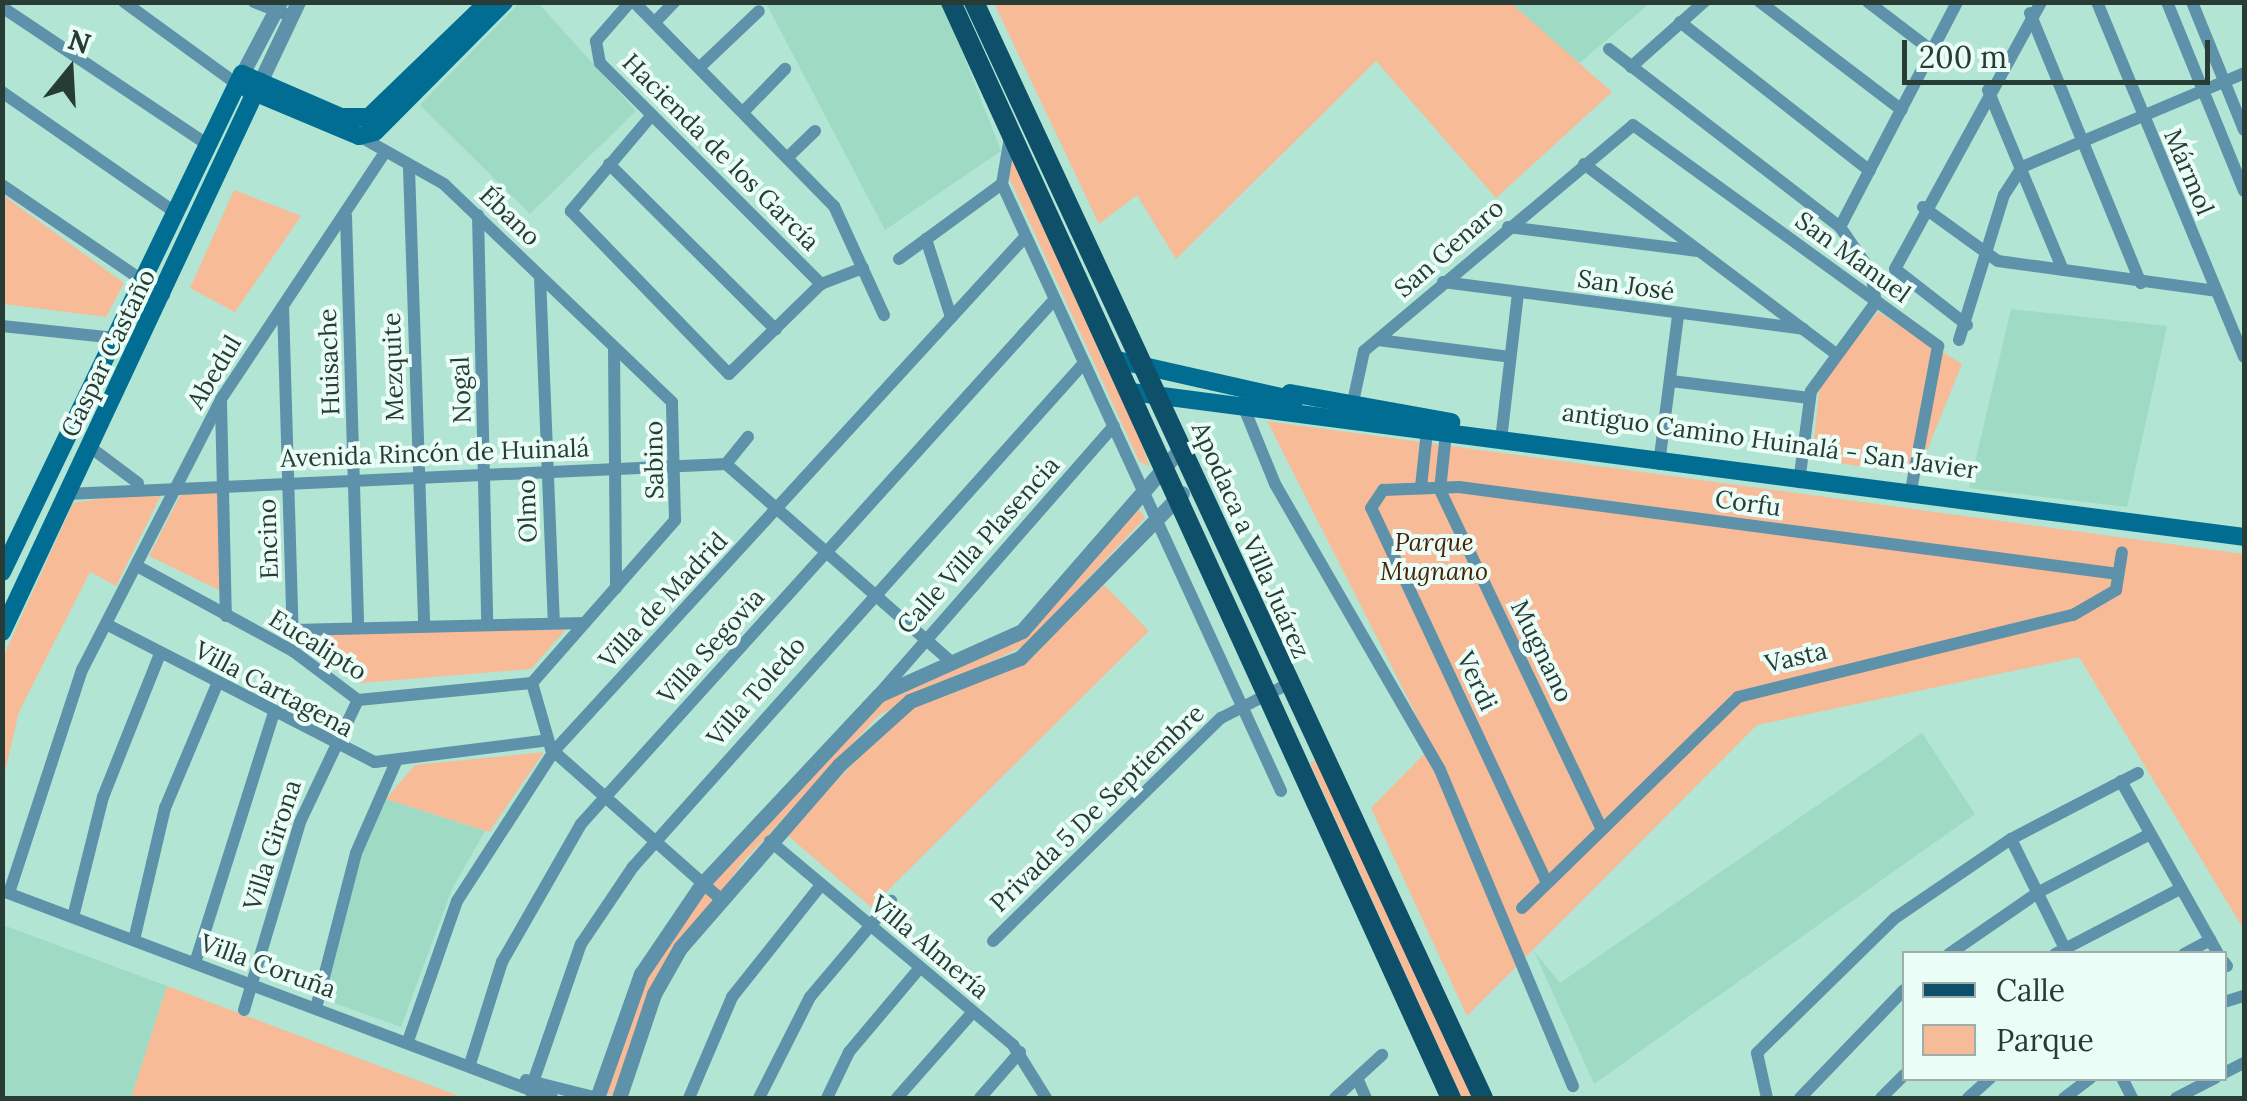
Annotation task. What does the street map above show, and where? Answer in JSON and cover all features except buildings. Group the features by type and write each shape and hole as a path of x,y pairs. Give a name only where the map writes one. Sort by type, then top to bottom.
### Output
{"main road":[{"path":"236,77 261,81 342,117 370,117 488,2"},
{"path":"261,81 359,136 390,123 504,2"},
{"name":"Apodaca a Villa Juárez","path":"951,2 972,15 1184,446 1288,684 1483,1098"},
{"name":"Apodaca a Villa Juárez","path":"972,15 1010,137 1167,464 1451,1098"},
{"name":"Gaspar Castaño","path":"2,572 117,338 236,77"},
{"name":"Gaspar Castaño","path":"2,632 164,295 261,81"},
{"path":"1117,360 1290,392 1351,413 1426,431 1501,435"},
{"path":"1131,392 1304,412 1351,413 1660,459 2244,537"},
{"path":"1290,392 1304,412"},
{"name":"antiguo Camino Huinalá - San Javier","path":"1911,491 2244,528"},
{"path":"38,501 64,501"}],"street":[{"path":"124,2 236,77 278,7"},
{"path":"254,2 295,9 261,81"},
{"path":"604,2 617,15 632,2 655,22 834,206 884,315"},
{"path":"655,22 674,2"},
{"path":"1631,67 1704,2"},
{"path":"1760,2 1902,110"},
{"path":"1868,2 1931,50"},
{"path":"1840,227 1956,2"},
{"path":"1968,325 1895,269 1923,207 2030,14 2041,2"},
{"name":"Mármol","path":"2097,2 2141,117 2244,357"},
{"path":"2167,2 2244,191"},
{"path":"2192,2 2244,130"},
{"path":"2,7 208,145"},
{"path":"700,67 759,10"},
{"path":"2030,14 2140,283"},
{"name":"Hacienda de los García","path":"617,15 593,48 652,114 821,284"},
{"path":"1680,22 1870,170"},
{"path":"1608,48 1840,227 1871,272 1876,302 1835,352 1810,398 1800,477"},
{"path":"744,111 786,69"},
{"path":"1959,340 1968,325 2007,186 2022,167 2244,73"},
{"path":"1988,90 2063,270"},
{"path":"2,92 176,212"},
{"path":"652,114 572,204 574,220 729,374 821,284 863,268"},
{"name":"San Manuel","path":"1617,132 1638,127 1938,346 1911,491"},
{"path":"787,158 816,132"},
{"name":"San Genaro","path":"1351,413 1360,356 1617,132"},
{"name":"Ébano","path":"359,136 478,215 614,349"},
{"path":"1010,137 1002,184 1281,791"},
{"name":"Abedul","path":"6,892 56,733 106,624 221,399 383,155"},
{"path":"609,164 776,330"},
{"path":"1584,164 1835,352"},
{"name":"Mezquite","path":"409,168 424,626"},
{"path":"2,184 164,295"},
{"path":"900,259 1002,184"},
{"path":"1923,207 1989,256 2140,283 2216,291"},
{"name":"Huisache","path":"346,214 358,628"},
{"name":"Nogal","path":"478,215 487,624"},
{"path":"1508,226 1701,252"},
{"name":"Villa de Madrid","path":"408,1041 457,901 551,746 780,506 1025,237"},
{"path":"926,240 951,317"},
{"name":"Olmo","path":"540,277 554,623"},
{"name":"San José","path":"1443,282 1803,329"},
{"path":"1501,435 1518,294"},
{"name":"Villa Segovia","path":"470,1064 512,942 604,796 1053,301"},
{"name":"Encino","path":"283,306 293,651"},
{"path":"1660,459 1678,314"},
{"path":"2,326 117,338"},
{"path":"1378,340 1510,357"},
{"path":"614,349 611,470 616,588"},
{"name":"Sabino","path":"585,623 675,520 672,402 614,349"},
{"name":"Villa Toledo","path":"527,1084 582,944 654,841 873,593 1084,363"},
{"path":"1237,381 1241,402 1270,475 1448,787 1573,1086"},
{"path":"1671,381 1810,398"},
{"path":"221,399 226,616"},
{"name":"Calle Villa Plasencia","path":"878,695 923,636 1114,426"},
{"path":"1421,487 1426,431"},
{"path":"1440,488 1446,432"},
{"path":"748,437 726,464 780,506 948,659"},
{"path":"597,1098 642,974 702,884 878,695 948,659 1010,638 1033,619 1184,446"},
{"name":"Avenida Rincón de Huinalá","path":"90,447 118,475 146,484"},
{"name":"Avenida Rincón de Huinalá","path":"64,501 146,484 726,464"},
{"path":"620,1098 654,994 718,897 770,841 894,712 1013,662 1048,633 1156,516 1198,482"},
{"name":"Corfu","path":"1374,497 1421,487 1440,488 2118,574"},
{"name":"Mugnano","path":"1440,488 1602,828"},
{"name":"Verdi","path":"1374,497 1372,508 1547,883"},
{"path":"2118,574 2122,552"},
{"name":"Eucalipto","path":"136,566 293,651 358,700 532,683"},
{"name":"Vasta","path":"1522,908 1738,697 2073,615 2116,590 2118,574"},
{"path":"1033,619 1048,633"},
{"path":"294,630 585,623"},
{"path":"585,623 532,683 551,746 718,897"},
{"name":"Villa Cartagena","path":"106,624 330,747 395,764 551,746"},
{"path":"73,918 102,796 160,654"},
{"path":"134,940 165,808 217,684"},
{"name":"Privada 5 De Septiembre","path":"993,941 1240,704 1288,684"},
{"path":"878,695 894,712"},
{"name":"Villa Girona","path":"244,1010 330,747 358,700"},
{"path":"195,963 272,714"},
{"path":"316,1008 356,853 395,764"},
{"path":"1767,1098 1754,1066 1758,1050 1895,918 2010,839 2138,772"},
{"path":"2120,781 2216,951"},
{"path":"1953,951 2039,892 2150,834"},
{"path":"2010,839 2039,892 2062,951 2180,888"},
{"name":"Villa Almería","path":"770,841 1020,1052 1046,1098"},
{"path":"689,1098 732,996 821,885"},
{"name":"Villa Coruña","path":"6,892 527,1084 597,1098"},
{"path":"759,1098 802,1010 890,901"},
{"path":"2190,951 2210,940"},
{"path":"826,1098 858,1040 920,969"},
{"path":"1800,1098 1902,992"},
{"path":"897,1098 972,1013"},
{"path":"980,1098 1020,1052"},
{"path":"1335,1098 1382,1055"},
{"path":"1357,1078 1366,1098"},
{"path":"1881,1098 1902,1078"},
{"path":"1968,1098 1987,1081"},
{"path":"2064,1098 2087,1081"},
{"path":"2176,1098 2208,1081"},
{"name":"Villa Coruña","path":"527,1084 552,1098"}],"shaded area":[{"path":"537,2 636,111 530,214 420,105 519,3"},
{"path":"766,3 943,3 1001,151 885,230"},
{"path":"1511,3 1650,3 1576,66"},
{"path":"2011,309 2167,326 2127,507 1969,488"},
{"path":"1922,733 1975,814 1594,1084 1534,951 1560,983"},
{"path":"386,799 485,831 452,889 401,1027 323,999 358,858"},
{"path":"3,925 167,986 131,1098 3,1098"}],"green space":[{"path":"994,3 1511,3 1612,92 1496,198 1376,61 1176,259 1137,195 1099,224"},
{"path":"1011,155 1088,311 1102,361 1115,371 1150,467 1139,461 1006,171"},
{"path":"234,190 301,216 235,312 190,288"},
{"path":"3,195 124,283 106,317 3,304"},
{"path":"1878,312 1962,364 1917,475 1812,459 1820,383"},
{"name":"Parque Mugnano","path":"1267,421 2244,554 2244,930 2079,657 1757,725 1467,1016 1371,808 1432,746"},
{"path":"164,489 116,586 90,572 19,712 3,780 3,657 73,503"},
{"path":"219,489 221,591 149,556 183,490"},
{"path":"1138,508 1145,518 1024,646 879,715 742,863 649,995 614,1095 606,1095 639,989 695,900 889,693 1015,639"},
{"path":"1104,585 1149,631 871,907 786,834 908,706 1030,658"},
{"path":"568,627 531,669 360,683 303,641 304,633"},
{"path":"544,752 489,832 386,799 415,765"},
{"path":"1319,758 1476,1098 1462,1098 1310,763"},
{"path":"167,986 464,1098 131,1098"}]}
